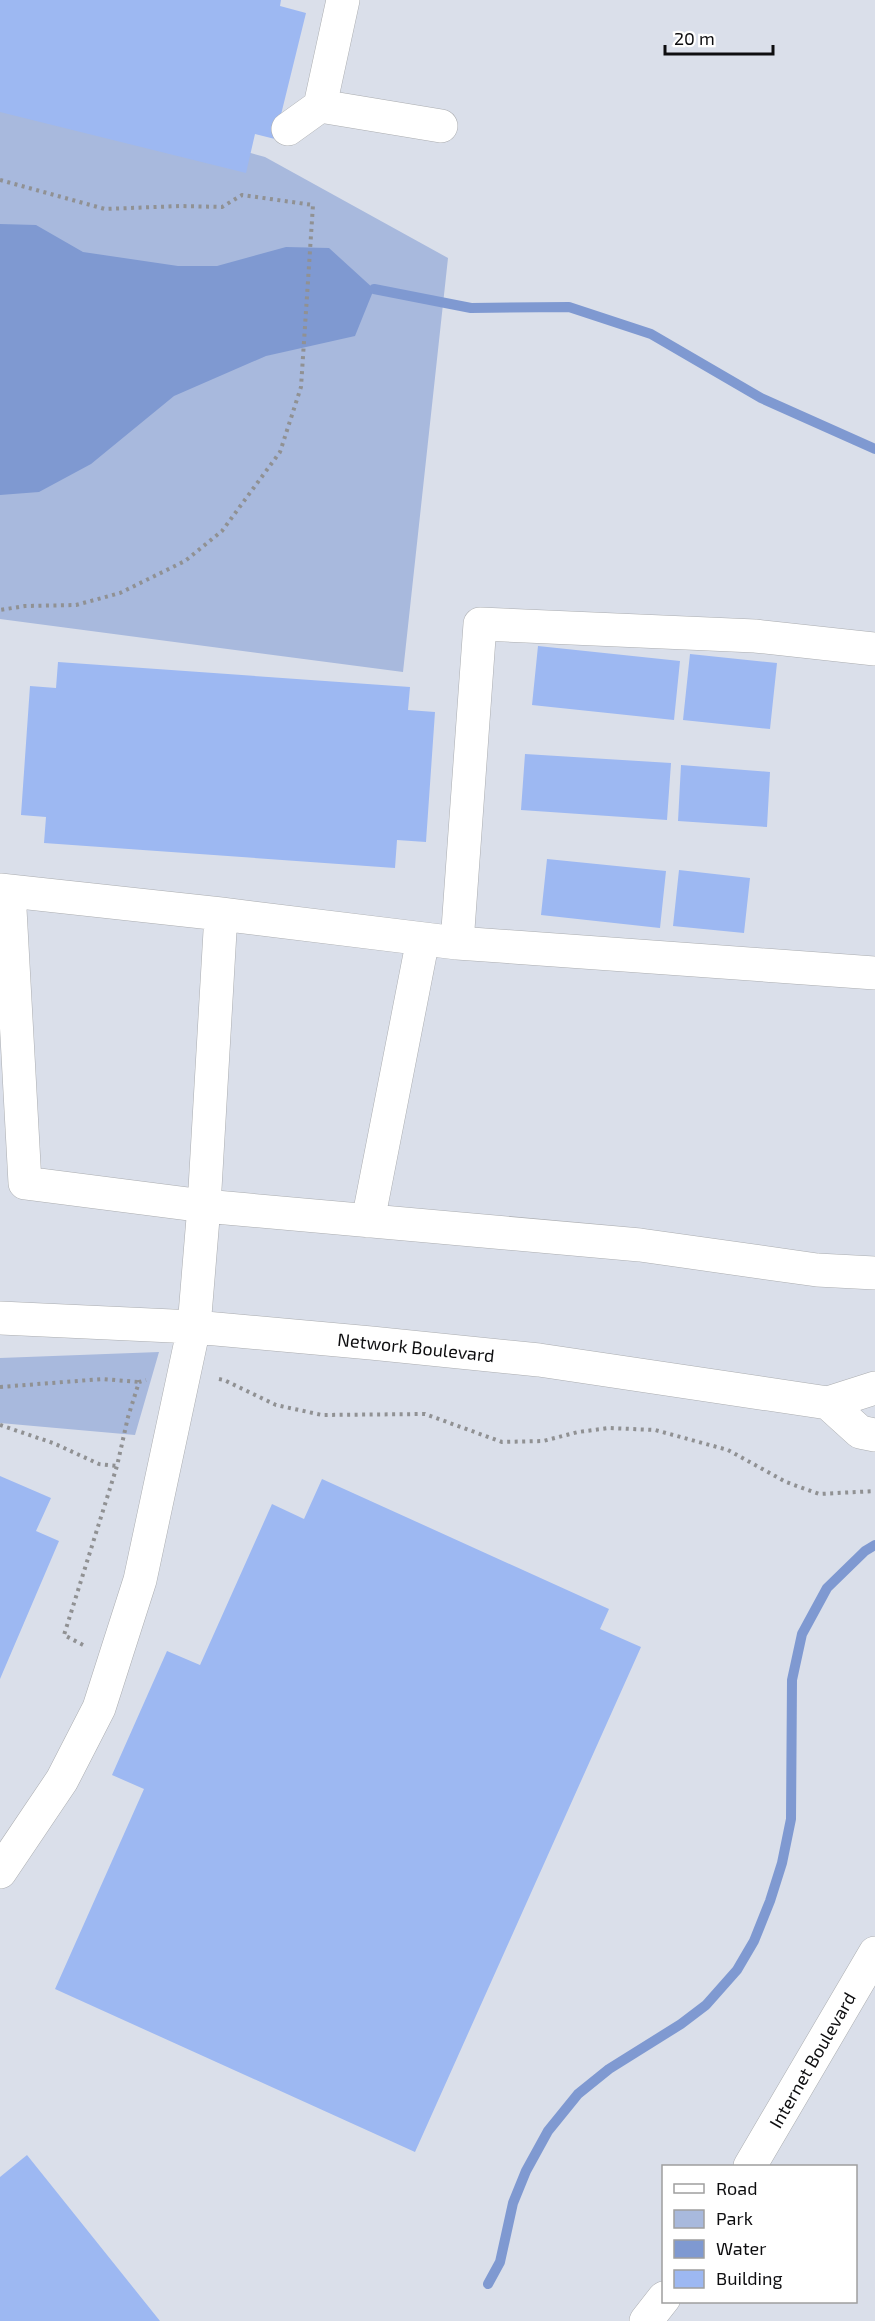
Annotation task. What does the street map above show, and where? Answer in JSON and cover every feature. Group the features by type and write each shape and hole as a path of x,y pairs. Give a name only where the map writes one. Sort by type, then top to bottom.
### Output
{"street":[{"path":"288,129 320,106 343,0"},
{"path":"320,106 441,126"},
{"path":"457,943 480,624 755,636 875,649"},
{"path":"875,973 457,943 5,890 13,1184 204,1206 640,1245 817,1270 875,1273"},
{"path":"0,1872 62,1780 99,1708 140,1580 194,1327 204,1206 221,914"},
{"path":"368,1221 423,939"},
{"name":"Network Boulevard","path":"0,1318 194,1327 539,1360 828,1403 875,1388"},
{"path":"828,1403 860,1432 875,1435"},
{"name":"Internet Boulevard","path":"751,2165 875,1953"},
{"path":"646,2321 662,2299"}],"path":[{"path":"0,180 105,209 222,207 242,195 313,205 302,387 280,452 222,531 185,561 120,592 76,605 25,606 0,610"},
{"path":"0,1388 103,1379 139,1382 161,1374 224,1380 276,1405 322,1414 424,1414 502,1443 543,1441 578,1432 609,1428 655,1430 728,1450 786,1482 819,1494 875,1491"},
{"path":"114,1661 64,1635 117,1466 139,1382"},
{"path":"0,1425 53,1443 99,1464 117,1466"}],"shaded area":[{"path":"0,0 875,0 875,2321 0,2321"}],"green space":[{"path":"0,82 265,157 448,258 403,672 0,619"},
{"path":"159,1352 135,1435 0,1423 0,1358"}],"water":[{"path":"0,224 36,225 83,252 178,266 217,266 286,247 329,248 374,289 355,336 266,356 174,396 91,464 39,492 0,495"}],"building":[{"path":"0,0 281,0 280,6 306,13 275,139 255,134 246,173 0,112"},
{"path":"538,646 680,661 674,720 532,705"},
{"path":"690,654 777,663 770,729 683,720"},
{"path":"58,662 410,687 408,710 435,712 426,842 397,840 395,868 44,843 46,817 21,815 30,686 56,688"},
{"path":"525,754 671,763 667,820 521,810"},
{"path":"681,765 770,772 767,827 678,821"},
{"path":"547,859 666,871 660,928 541,915"},
{"path":"679,870 750,878 744,933 673,926"},
{"path":"0,1476 51,1498 36,1531 59,1541 0,1679"},
{"path":"322,1479 609,1609 600,1629 641,1647 415,2152 55,1989 144,1789 112,1775 167,1651 200,1665 272,1504 304,1519"},
{"path":"27,2155 160,2321 0,2321 0,2177"}],"waterway":[{"path":"374,289 471,308 569,307 651,334 761,398 875,449"},
{"path":"488,2284 500,2262 513,2203 526,2171 548,2131 578,2094 609,2069 681,2024 706,2005 737,1970 754,1941 782,1863 791,1819 792,1680 802,1634 827,1588 865,1551 875,1545"}]}
